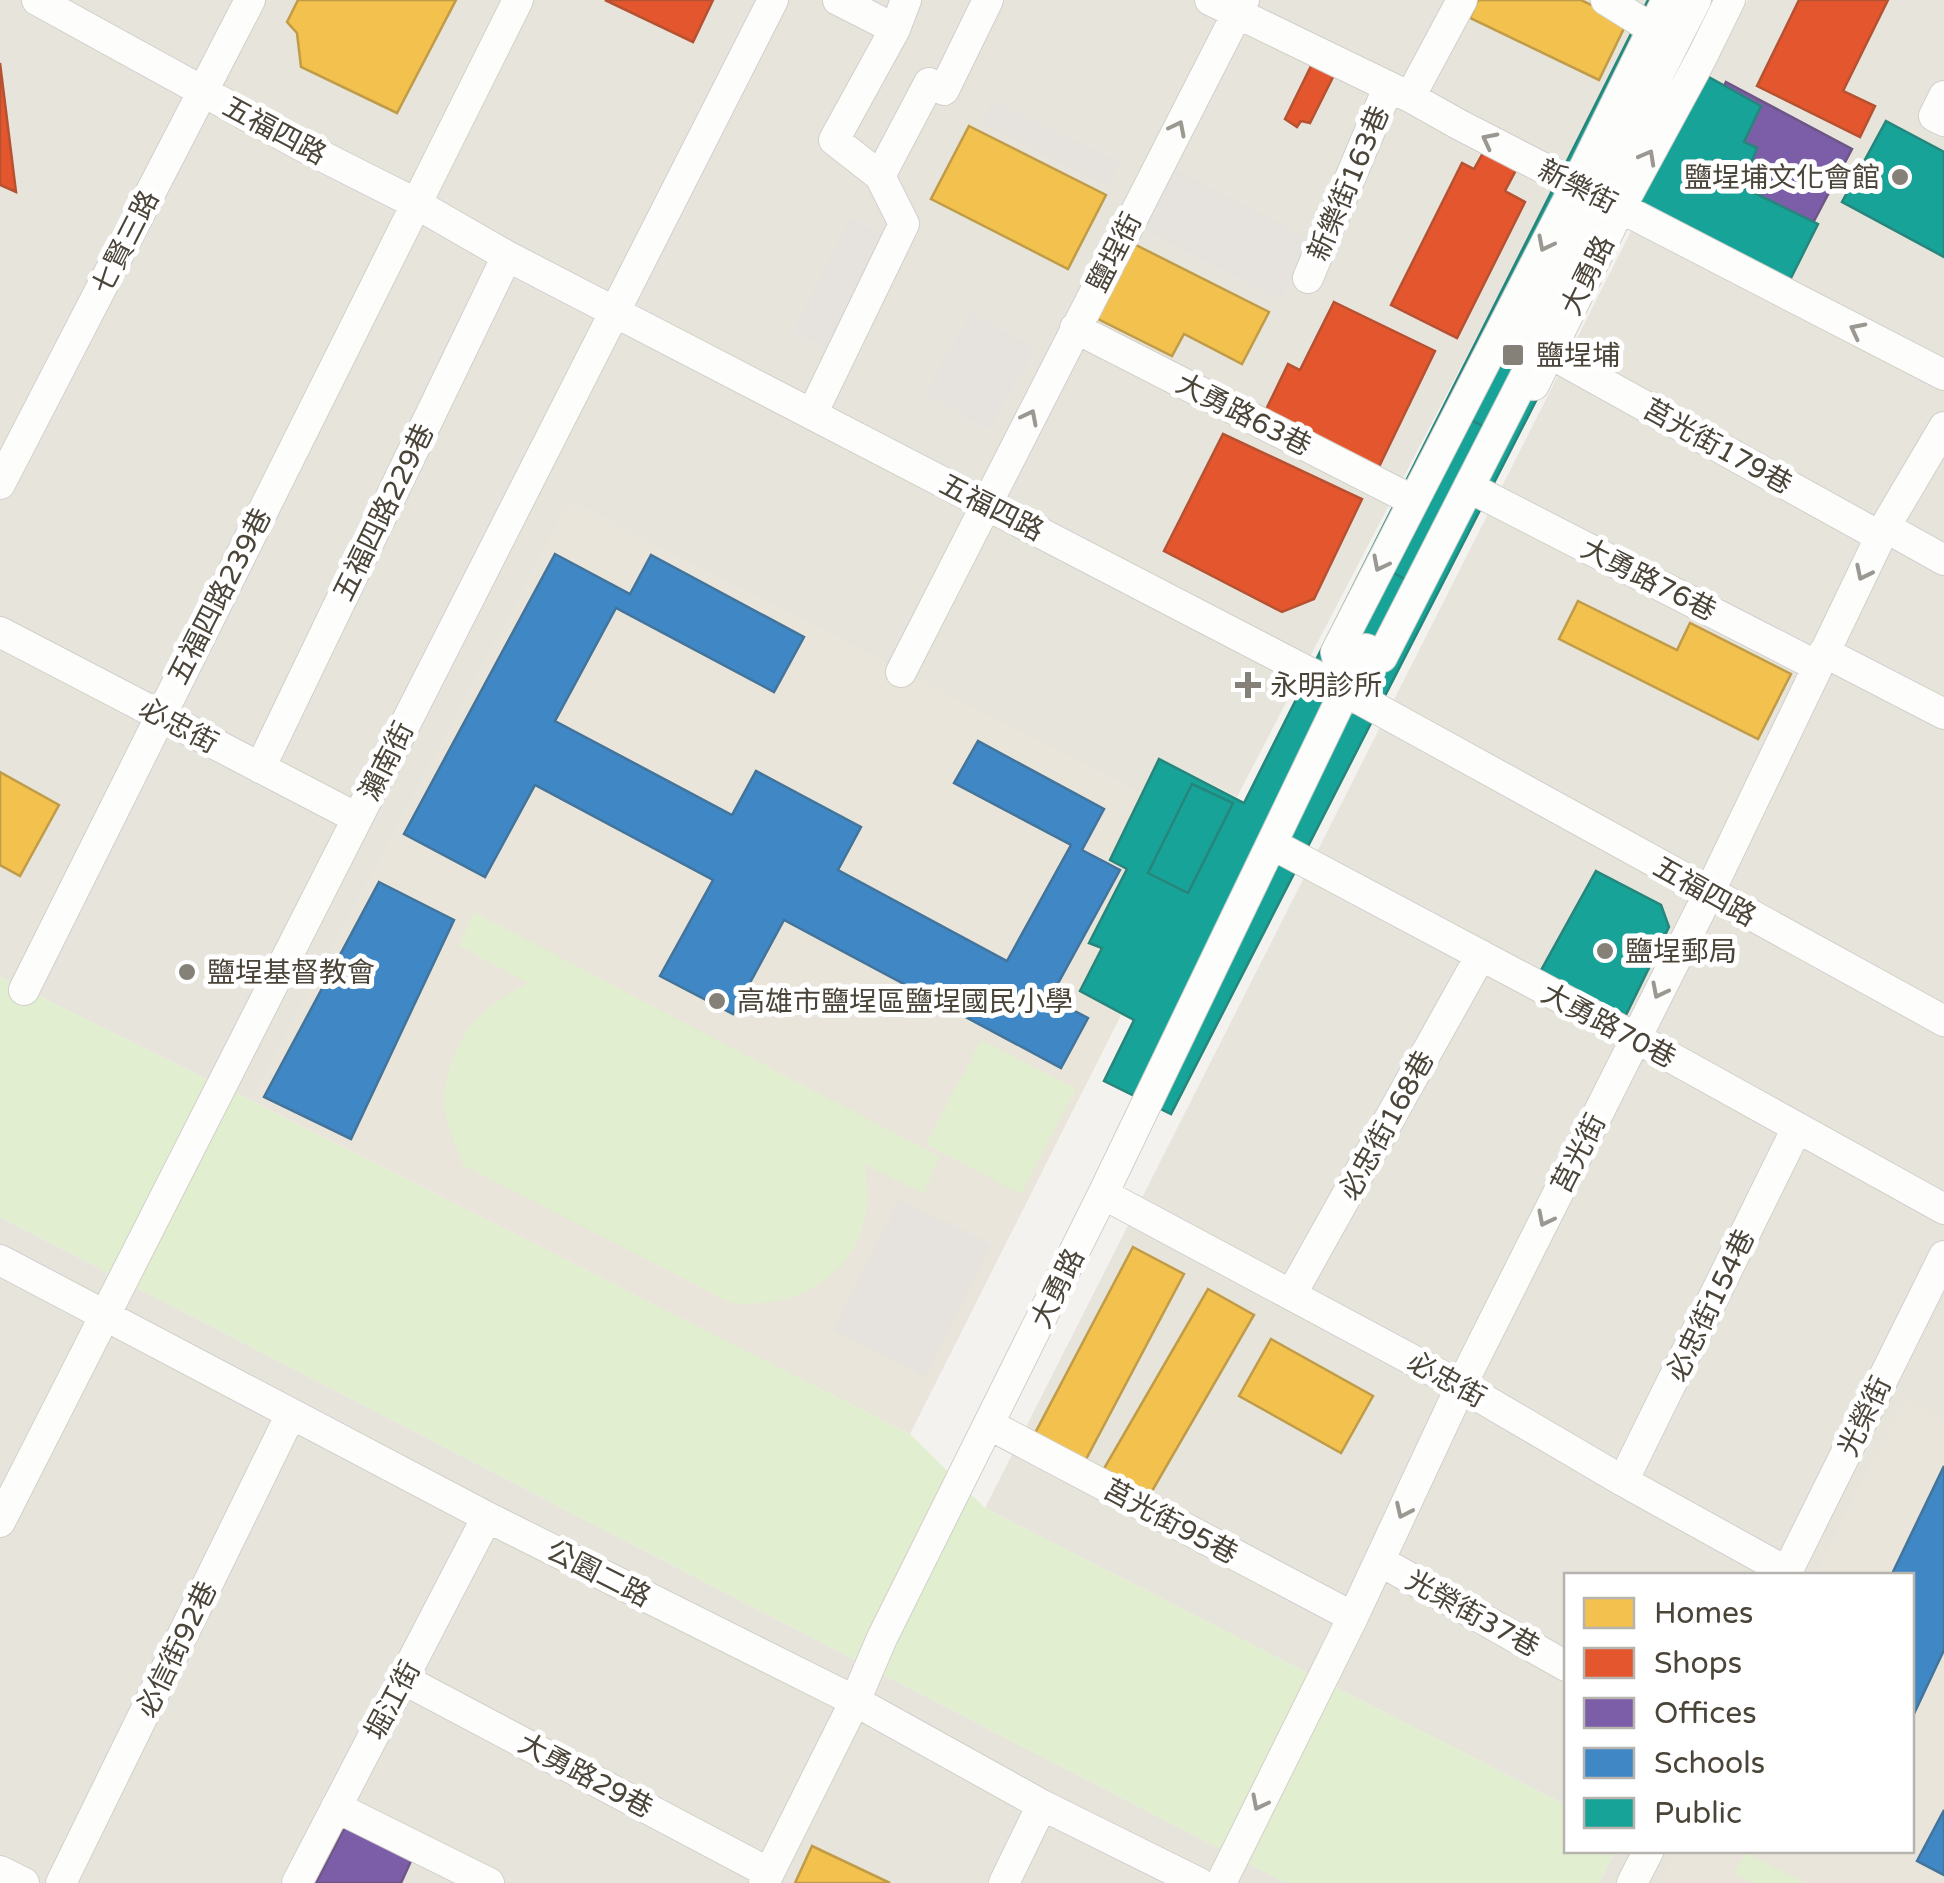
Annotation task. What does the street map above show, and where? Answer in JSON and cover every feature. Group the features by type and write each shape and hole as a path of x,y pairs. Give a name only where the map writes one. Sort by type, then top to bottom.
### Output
{"street":[{"name":"五福四路","path":"36,0 507,256 1345,691 1944,1021"},
{"name":"七賢三路","path":"0,484 250,0"},
{"name":"五福四路239巷","path":"24,990 518,0"},
{"name":"瀨南街","path":"0,1522 773,0"},
{"path":"838,0 895,30"},
{"path":"812,414 904,224 880,176 834,140 895,30 906,0"},
{"path":"880,176 929,83 944,90 988,0"},
{"name":"新樂街163巷","path":"1308,278 1399,92 1462,0"},
{"path":"1606,0 1702,57"},
{"path":"1597,196 1663,36 1667,0"},
{"path":"1663,36 1696,0"},
{"name":"大勇路","path":"1345,691 1336,652 1412,500 1525,340 1597,196 1702,57 1730,0"},
{"name":"新樂街","path":"1230,4 1944,375"},
{"name":"鹽埕街","path":"902,672 1075,328 1230,4"},
{"path":"1944,96 1934,116 1944,121"},
{"name":"大勇路","path":"767,1878 1345,691 1388,669 1480,493 1525,340 1597,196"},
{"name":"五福四路229巷","path":"260,768 507,256"},
{"name":"大勇路63巷","path":"1075,328 1412,500"},
{"path":"1345,691 1366,649 1382,657 1534,359 1518,351 1525,340"},
{"name":"莒光街179巷","path":"1525,340 1883,532 1944,560"},
{"name":"莒光街","path":"1221,1883 1354,1617 1461,1386 1709,893 1883,532 1944,427"},
{"name":"大勇路76巷","path":"1480,493 1820,659 1944,714"},
{"name":"必忠街","path":"0,632 357,818"},
{"name":"大勇路70巷","path":"1272,844 1636,1038 1944,1209"},
{"name":"必忠街168巷","path":"1291,1295 1480,956"},
{"name":"必忠街154巷","path":"1623,1481 1797,1128"},
{"name":"必忠街","path":"1103,1194 1461,1386 1784,1573"},
{"name":"光榮街","path":"1786,1573 1944,1256"},
{"name":"公園二路","path":"0,1260 488,1517 855,1701 1042,1805 1199,1883"},
{"name":"必信街92巷","path":"61,1883 291,1414"},
{"name":"莒光街95巷","path":"990,1425 1354,1617"},
{"name":"堀江街","path":"297,1883 488,1517"},
{"name":"光榮街37巷","path":"1380,1561 1564,1665"},
{"name":"大勇路29巷","path":"403,1678 767,1878"},
{"path":"1004,1883 1042,1805"},
{"path":"336,1807 489,1883"},
{"path":"1632,1883 1647,1853"},
{"path":"0,1871 24,1883"}],"shaded area":[{"path":"0,0 1652,0 1237,797 1191,774 1172,811 571,502 252,1101 0,977"},
{"path":"1748,0 1944,0 1944,1883 1599,1883 1614,1853 1914,1853 1914,1573 1564,1573 1564,1804 985,1508"},
{"path":"993,101 1120,162 1108,187 981,124"},
{"path":"1173,168 1312,240 1280,300 1141,228"},
{"path":"850,218 887,237 830,349 793,331"},
{"path":"971,312 1036,349 989,430 925,393"},
{"name":"高雄市鹽埕區鹽埕國民小學","path":"571,502 1172,811 1179,900 910,1434 252,1101"},
{"path":"899,1199 992,1244 925,1377 833,1330"},
{"path":"0,1217 1286,1883 0,1883"},
{"path":"1904,1400 1944,1420 1944,1883 1659,1883 1675,1853 1914,1853 1914,1573 1816,1573"}],"green space":[{"path":"474,912 940,1157 923,1193 864,1164 868,1195 864,1224 853,1249 837,1270 816,1286 791,1297 762,1303 731,1303 463,1165 444,1105 450,1066 463,1037 480,1016 528,983 459,946"},
{"path":"0,977 910,1434 985,1508 1564,1804 1564,1853 1614,1853 1599,1883 1286,1883 0,1217"},
{"path":"981,1040 1076,1089 1021,1194 926,1144"},
{"path":"1746,1853 1805,1883 1755,1883 1734,1874"}],"building: Homes":[{"path":"298,0 456,0 397,113 301,67 297,33 287,22"},
{"path":"1478,0 1581,0 1627,22 1599,80 1470,18"},
{"path":"969,126 1106,195 1068,269 931,199"},
{"path":"1134,244 1269,312 1242,364 1184,334 1172,356 1096,318"},
{"path":"1578,601 1677,650 1690,623 1791,674 1758,739 1559,639"},
{"path":"0,772 59,805 20,876 0,865"},
{"path":"1133,1247 1184,1274 1084,1463 1033,1437"},
{"path":"1208,1289 1254,1315 1148,1498 1102,1472"},
{"path":"1271,1339 1373,1396 1341,1453 1239,1396"},
{"path":"812,1846 890,1883 795,1883"}],"building: Shops":[{"path":"605,0 713,0 693,42"},
{"path":"1799,0 1888,0 1843,91 1875,106 1860,137 1757,86"},
{"path":"0,63 16,192 0,185"},
{"path":"1312,64 1334,75 1310,123 1301,121 1297,127 1285,119"},
{"path":"1483,153 1516,170 1505,191 1525,202 1457,338 1391,305 1462,163 1474,169"},
{"path":"1334,302 1435,351 1375,475 1261,420 1288,364 1300,370"},
{"path":"1223,434 1362,499 1314,599 1282,612 1164,551"}],"building: Offices":[{"path":"1726,82 1852,149 1786,274 1659,208"},
{"path":"348,1821 415,1852 401,1883 316,1883"}],"building: Schools":[{"path":"555,554 630,594 651,555 804,637 774,692 616,608 555,721 732,815 756,771 861,827 838,870 1007,961 1071,845 954,783 978,741 1104,809 1082,850 1120,870 1050,998 1088,1018 1061,1068 784,920 733,1014 660,976 713,880 535,785 485,877 404,834"},
{"path":"379,882 454,920 351,1139 264,1097"},
{"path":"1944,1466 1944,1650 1914,1714 1914,1573 1892,1573"},
{"path":"1944,1810 1944,1875 1917,1861"}],"building: Public":[{"path":"1648,0 1744,0 1707,76 1761,106 1744,142 1757,148 1742,187 1818,224 1789,282 1628,221 1171,1114 1104,1081 1134,1020 1080,991 1102,948 1089,943 1127,869 1110,860 1159,759 1244,803"},
{"name":"鹽埕埔文化會館","path":"1886,121 1944,152 1944,257 1842,202"},
{"path":"1499,354 1523,367 1491,430 1467,418"},
{"path":"1390,571 1408,581 1378,641 1360,633"},
{"path":"1192,784 1233,803 1188,893 1148,873"},
{"name":"鹽埕郵局","path":"1596,871 1661,905 1669,927 1626,1015 1539,974"}],"place":[{"name":"鹽埕埔文化會館","path":"1900,177"},
{"name":"鹽埕埔","path":"1513,355"},
{"name":"永明診所","path":"1248,685"},
{"name":"鹽埕郵局","path":"1605,951"},
{"name":"鹽埕基督教會","path":"187,972"},
{"name":"高雄市鹽埕區鹽埕國民小學","path":"717,1001"}]}
